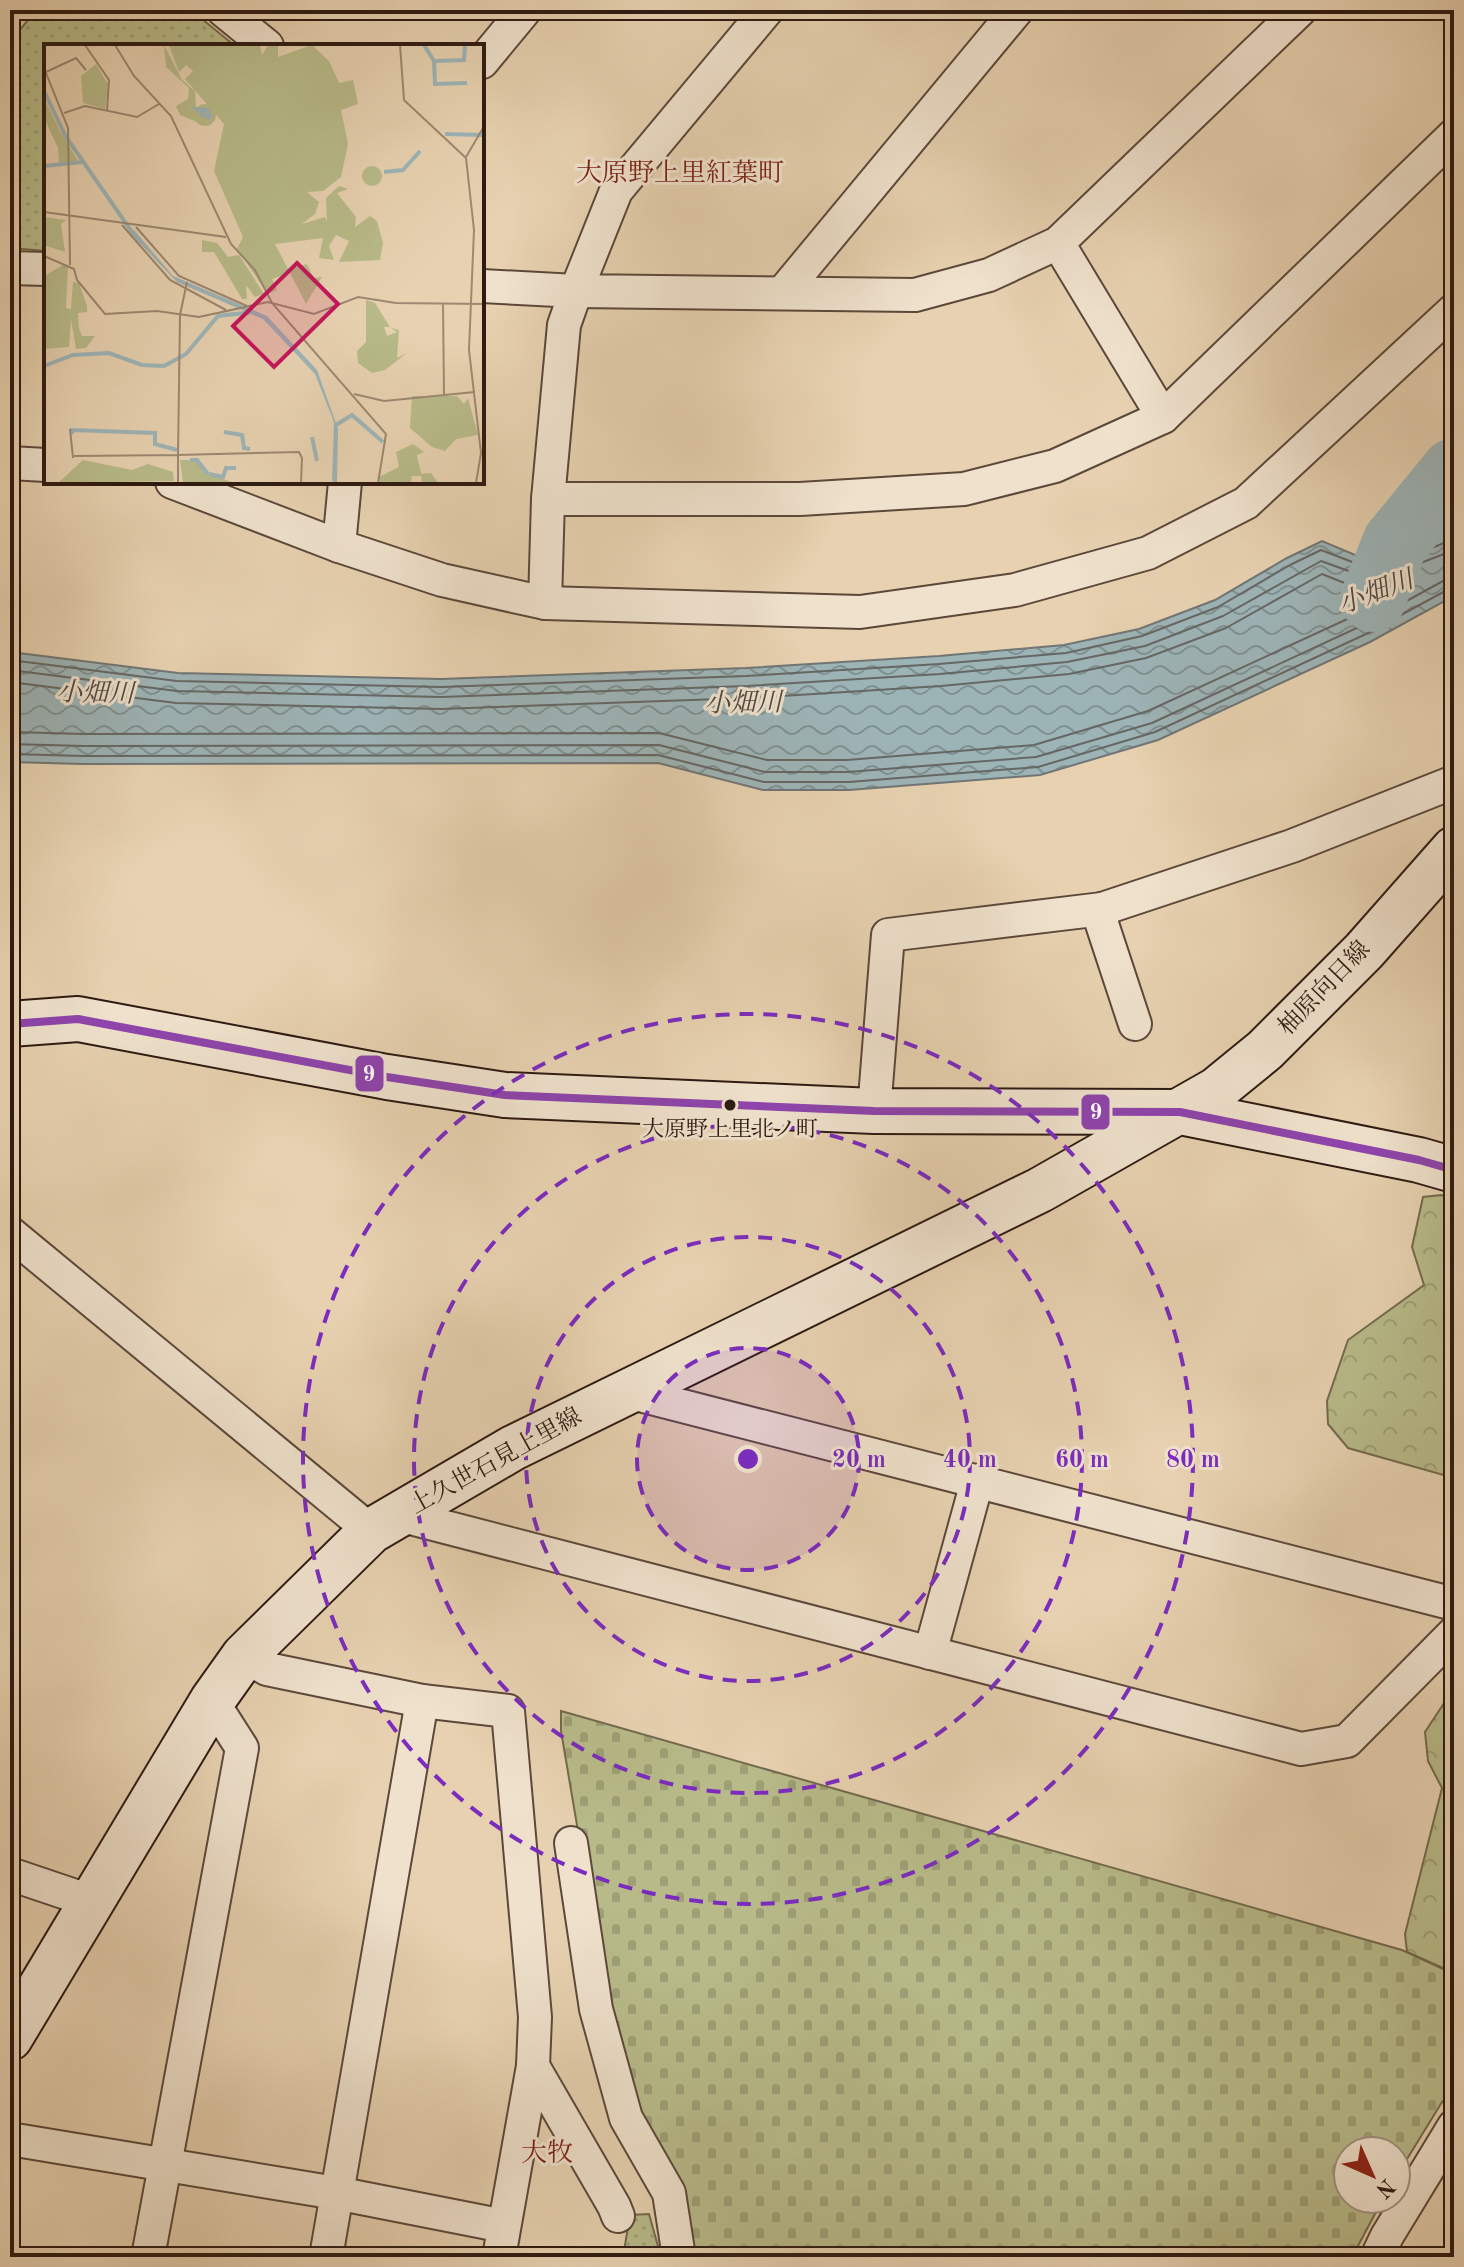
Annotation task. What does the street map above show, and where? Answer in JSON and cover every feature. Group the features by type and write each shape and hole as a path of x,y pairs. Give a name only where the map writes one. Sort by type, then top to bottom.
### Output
{"main road":[{"name":"柚原向日線","path":"1180,1112 1241,1072 1265,1050 1364,951 1454,849"},
{"path":"10,1024 78,1019 387,1077 505,1095 874,1111 1180,1112 1419,1160 1454,1170"},
{"name":"上久世石見上里線","path":"10,2038 212,1701 244,1656 385,1523 513,1448 1040,1190 1180,1112"}],"street":[{"path":"484,60 525,10"},
{"path":"545,603 548,499 564,325 576,291 616,191 767,10"},
{"path":"784,291 1017,10"},
{"path":"484,286 576,291 784,291 915,295 989,275 1058,243 1300,10"},
{"path":"548,499 800,499 964,489 1055,466 1163,417 1454,135"},
{"path":"1058,243 1163,417"},
{"path":"10,268 44,269"},
{"path":"177,484 339,546 442,580 545,603 860,612 1015,590 1148,553 1246,503 1454,310"},
{"path":"10,463 44,465"},
{"path":"339,546 345,484"},
{"path":"874,1111 888,935 1102,909 1292,846 1454,782"},
{"path":"1102,909 1102,924 1135,1024"},
{"path":"10,1233 385,1523 930,1653 1301,1749 1347,1741 1454,1633"},
{"path":"628,1392 1454,1604"},
{"path":"930,1653 977,1482"},
{"path":"10,2139 336,2193 502,2241 533,2066 535,2017 508,1711 422,1701 267,1669 244,1656"},
{"path":"148,2257 242,1748 212,1701"},
{"path":"326,2257 422,1701"},
{"path":"571,1843 596,2009 626,2118 669,2193 679,2257"},
{"path":"10,1874 90,1901"},
{"path":"533,2066 618,2216"},
{"path":"1377,2257 1454,2126"}],"green space":[{"path":"36,10 191,10 233,44 44,44 44,251 10,248 10,42"},
{"path":"1441,1195 1454,1199 1454,1478 1348,1448 1328,1424 1327,1401 1348,1340 1424,1285 1412,1247 1423,1197"},
{"path":"1454,1688 1454,1973 1407,1952 1405,1934 1442,1788 1428,1761 1425,1732"},
{"path":"561,1711 1402,1950 1454,1974 1454,2089 1442,2102 1412,2151 1412,2135 1332,2135 1332,2215 1374,2215 1352,2257 688,2257 634,2110 607,2002 561,1731"},
{"path":"649,2214 661,2257 623,2257 630,2215"}],"water":[{"name":"小畑川","path":"1454,530 1454,596 1370,642 1158,740 1040,775 849,790 763,790 658,763 10,762 10,652 178,673 441,679 746,668 939,656 1064,645 1139,629 1215,600 1322,541 1367,560 1390,556"}],"waterway":[{"name":"小畑川","path":"1373,599 1395,543 1454,471"}],"transit line":[{"name":"9","path":"10,1024 78,1019 387,1077 505,1095 874,1111 1180,1112 1419,1160 1454,1170"}],"place":[{"name":"大原野上里北ノ町","path":"730,1105"}],"district":[{"name":"大原野上里紅葉町","path":"680,174"},
{"name":"大牧","path":"547,2154"}]}
